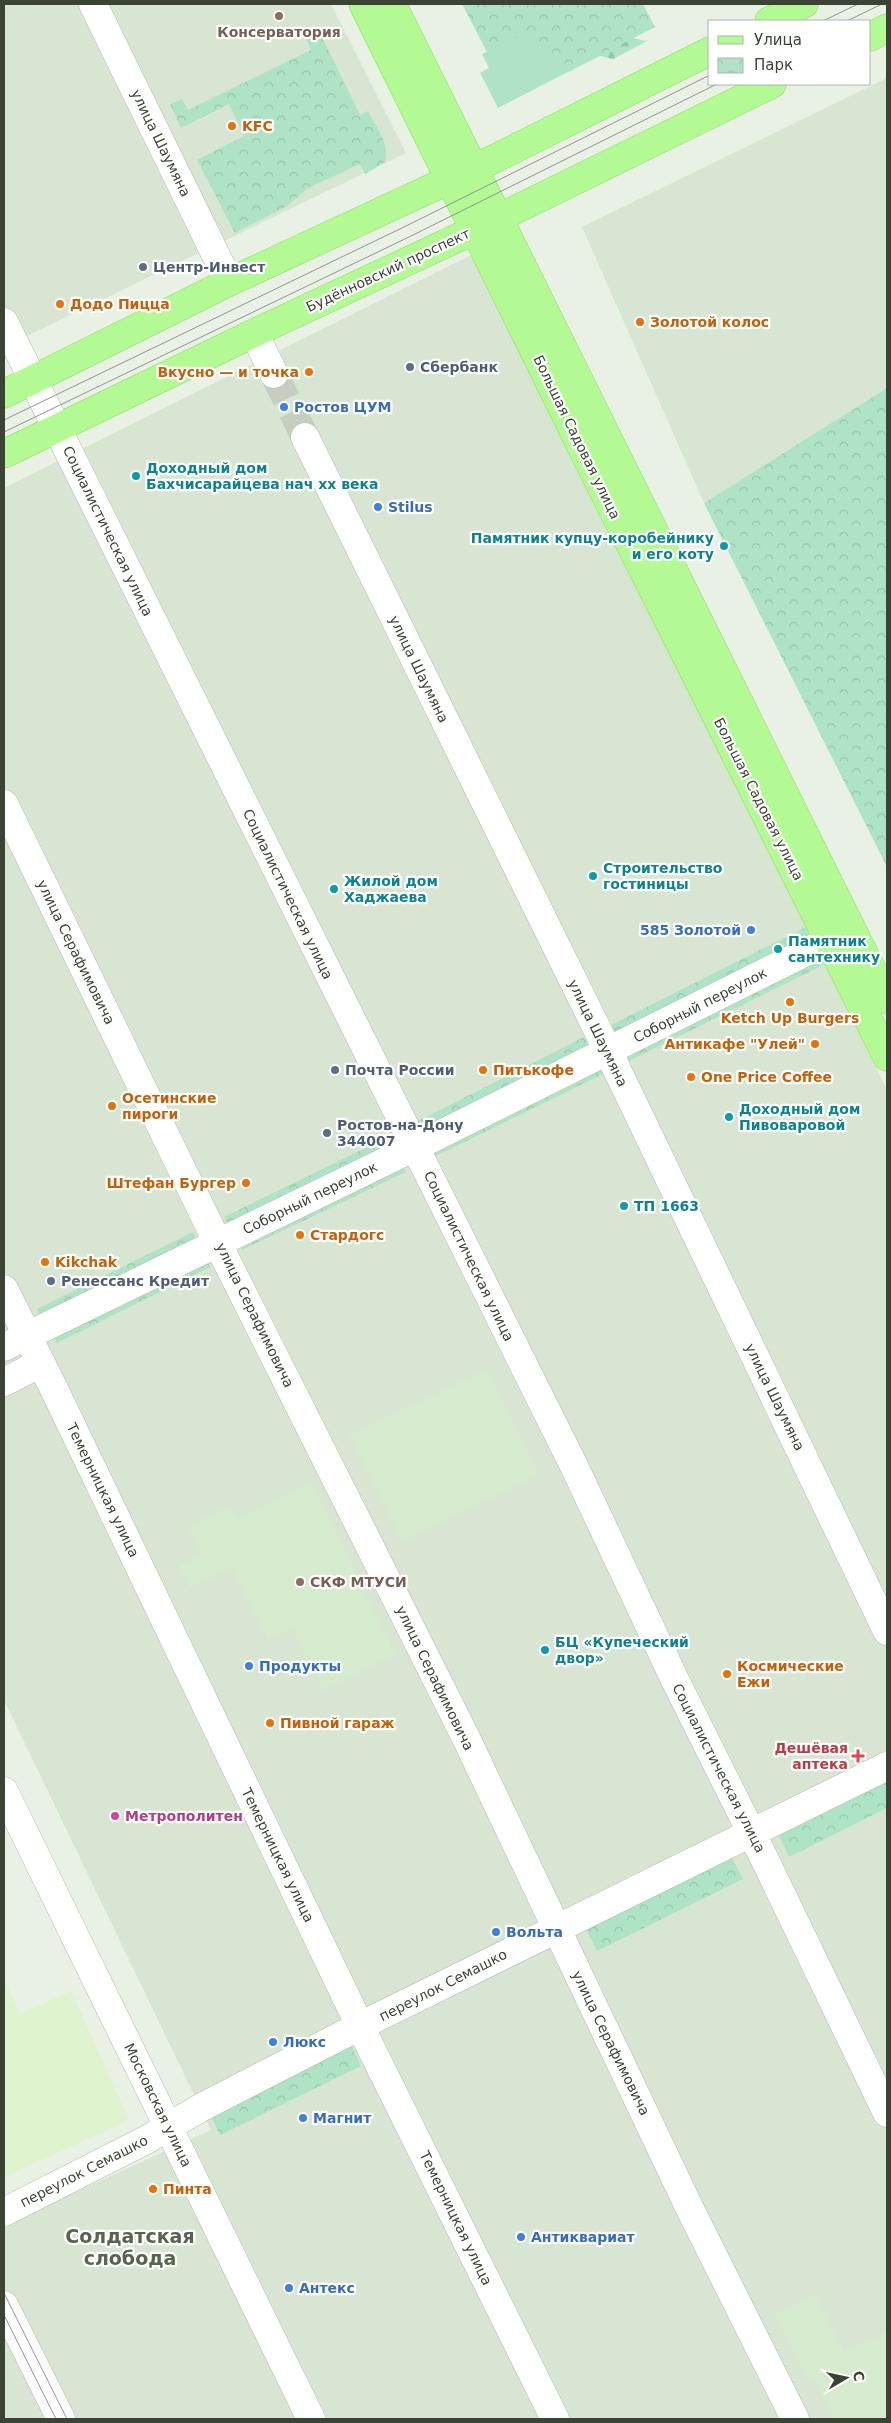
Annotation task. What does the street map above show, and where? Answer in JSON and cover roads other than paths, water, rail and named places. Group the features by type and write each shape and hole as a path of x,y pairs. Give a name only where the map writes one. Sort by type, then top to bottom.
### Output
{"main road":[{"name":"Большая Садовая улица","path":"363,4 461,174"},
{"name":"Большая Садовая улица","path":"392,4 461,174 887,1057"},
{"path":"771,20 804,4"},
{"path":"871,36 887,28"},
{"path":"4,394 229,282 461,174 708,52"},
{"name":"Будённовский проспект","path":"4,454 254,332 485,224 770,85"},
{"name":"Большая Садовая улица","path":"485,224 887,1000"}],"street":[{"name":"улица Шаумяна","path":"93,4 229,282"},
{"name":"Социалистическая улица","path":"4,322 574,1466 675,1680 887,2113"},
{"path":"254,332 274,374"},
{"name":"улица Шаумяна","path":"305,437 608,1051 887,1630"},
{"name":"улица Серафимовича","path":"4,804 218,1242 466,1738 689,2207 795,2419"},
{"name":"Соборный переулок","path":"16,1342 415,1147 830,940"},
{"name":"Темерницкая улица","path":"5,1293 16,1342 41,1363 360,2026 555,2419"},
{"path":"4,1382 41,1363"},
{"name":"переулок Семашко","path":"4,2212 170,2128 202,2107 360,2026 887,1766"},
{"name":"Московская улица","path":"4,1791 311,2419"},
{"path":"4,2305 61,2419"}],"tunnel":[{"path":"274,374 305,437"}],"tram line":[{"path":"825,20 858,4"},
{"path":"849,20 882,4"},
{"path":"4,420 406,226 708,76"},
{"path":"4,432 411,236 715,85"},
{"path":"4,2293 67,2419"},
{"path":"4,2315 56,2419"}],"place":[{"name":"Консерватория","path":"279,16"},
{"name":"KFC","path":"232,126"},
{"name":"Центр-Инвест","path":"143,267"},
{"name":"Додо Пицца","path":"60,304"},
{"name":"Золотой колос","path":"640,322"},
{"name":"Сбербанк","path":"410,367"},
{"name":"Вкусно — и точка","path":"309,372"},
{"name":"Ростов ЦУМ","path":"284,407"},
{"name":"Доходный дом Бахчисарайцева нач xx века","path":"136,476"},
{"name":"Stilus","path":"378,507"},
{"name":"Памятник купцу-коробейнику и его коту","path":"724,546"},
{"name":"Строительство гостиницы","path":"593,876"},
{"name":"Жилой дом Хаджаева","path":"334,889"},
{"name":"585 Золотой","path":"751,930"},
{"name":"Памятник сантехнику","path":"778,949"},
{"name":"Ketch Up Burgers","path":"790,1002"},
{"name":"Антикафе \"Улей\"","path":"815,1044"},
{"name":"Почта России","path":"335,1070"},
{"name":"Питькофе","path":"483,1070"},
{"name":"One Price Coffee","path":"691,1077"},
{"name":"Осетинские пироги","path":"112,1106"},
{"name":"Доходный дом Пивоваровой","path":"729,1117"},
{"name":"Ростов-на-Дону 344007","path":"327,1133"},
{"name":"Штефан Бургер","path":"246,1183"},
{"name":"ТП 1663","path":"624,1206"},
{"name":"Стардогс","path":"300,1235"},
{"name":"Kikchak","path":"45,1262"},
{"name":"Ренессанс Кредит","path":"51,1281"},
{"name":"СКФ МТУСИ","path":"300,1582"},
{"name":"БЦ «Купеческий двор»","path":"545,1650"},
{"name":"Продукты","path":"249,1666"},
{"name":"Космические Ежи","path":"727,1674"},
{"name":"Пивной гараж","path":"270,1723"},
{"name":"Дешёвая аптека","path":"858,1756"},
{"name":"Метрополитен","path":"115,1816"},
{"name":"Вольта","path":"496,1932"},
{"name":"Люкс","path":"273,2042"},
{"name":"Магнит","path":"303,2118"},
{"name":"Пинта","path":"153,2189"},
{"name":"Антиквариат","path":"521,2237"},
{"name":"Антекс","path":"289,2288"}],"district":[{"name":"Солдатская слобода","path":"130,2247"}]}
